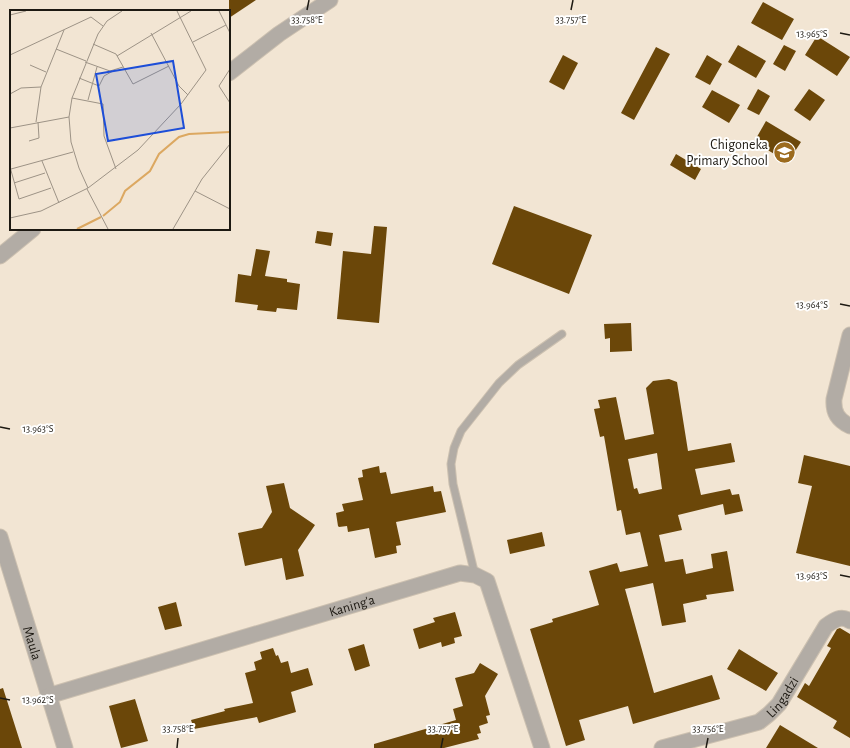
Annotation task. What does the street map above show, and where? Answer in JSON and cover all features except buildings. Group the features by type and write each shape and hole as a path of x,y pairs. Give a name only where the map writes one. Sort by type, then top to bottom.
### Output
{"street":[{"path":"230,72 279,34 330,0"},
{"path":"0,256 32,230"},
{"path":"850,335 834,399 833,409 837,417 850,426"},
{"name":"Maula","path":"0,537 65,748"},
{"name":"Kaning'a","path":"48,696 460,573 475,575"},
{"path":"475,575 487,581 492,593 542,748"},
{"name":"Lingadzi","path":"662,748 759,722 779,704 826,626 835,619 845,618 850,621"}],"lane":[{"path":"475,575 453,484 451,464 454,448 461,431 499,382 518,365 562,334"}],"place":[{"name":"Chigoneka Primary School","path":"784,152"}]}
